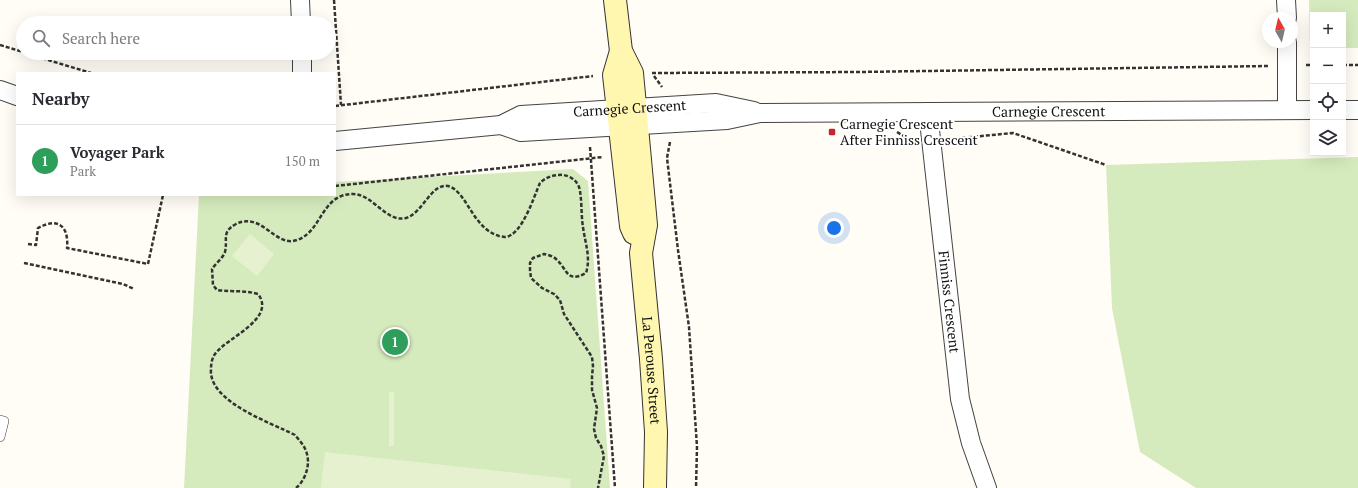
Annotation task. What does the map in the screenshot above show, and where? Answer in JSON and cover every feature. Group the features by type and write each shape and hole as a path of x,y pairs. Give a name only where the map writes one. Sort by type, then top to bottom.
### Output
{"street":[{"path":"300,0 301,16"},
{"name":"La Perouse Street","path":"615,0 621,51 614,75 627,117 646,225 641,253 656,432 655,488"},
{"path":"1286,0 1286,12"},
{"path":"1287,48 1287,110"},
{"path":"302,60 302,72"},
{"path":"0,90 16,96"},
{"name":"Carnegie Crescent","path":"336,141 501,125 521,132 716,103 760,113 1310,110"},
{"path":"1346,110 1358,110"},
{"name":"Finniss Crescent","path":"928,112 960,398 971,443 987,488"}],"lane":[{"path":"0,420 4,421 0,436"}],"path":[{"path":"334,0 335,16"},
{"path":"336,30 341,105"},
{"path":"0,45 16,50"},
{"path":"47,60 88,72"},
{"path":"652,73 851,72 1310,65"},
{"path":"1346,65 1358,65"},
{"path":"336,106 596,76"},
{"path":"891,128 910,140 914,147"},
{"path":"965,138 1013,133 1106,165"},
{"path":"670,138 667,158 689,327 697,448 696,488"},
{"path":"336,186 591,158 615,488"},
{"path":"296,488 301,484 305,475 308,458 306,450 295,435 250,415 222,394 212,379 210,370 214,355 219,349 242,333 252,323 257,317 262,305 258,294 244,291 235,292 217,290 213,285 212,269 225,253 226,234 228,230 235,225 248,220 263,226 288,241 296,241 309,233 329,204 341,196 361,194 396,218 406,218 419,210 434,191 440,187 448,186 457,192 477,220 487,231 505,237 518,230 540,183 544,179 554,175 565,174 572,178 578,186 583,228 589,257 586,273 581,276 573,277 568,274 556,259 544,254 533,258 530,263 530,270 531,278 536,284 554,294 560,300 564,314 592,357 594,366 592,390 598,408 594,429 596,438 601,446 604,456 598,488"},
{"path":"28,244 36,245 38,228 47,224 55,223 63,228 68,238 67,248 148,264 163,196"},
{"path":"24,263 123,284 134,289"}],"green space":[{"path":"1309,0 1358,0 1358,48 1346,48 1346,12 1310,12 1310,48"},
{"path":"1358,157 1358,488 1196,488 1140,452 1112,308 1106,165"},
{"path":"573,169 588,181 610,488 184,488 199,196 336,196 336,182"},
{"path":"250,234 274,254 257,276 232,256"},
{"path":"389,392 394,392 394,446 389,446"},
{"path":"325,452 571,479 570,488 321,488"}],"place":[{"name":"Carnegie Crescent After Finniss Crescent","path":"832,132"},
{"name":"Voyager Park","path":"395,342"}]}
